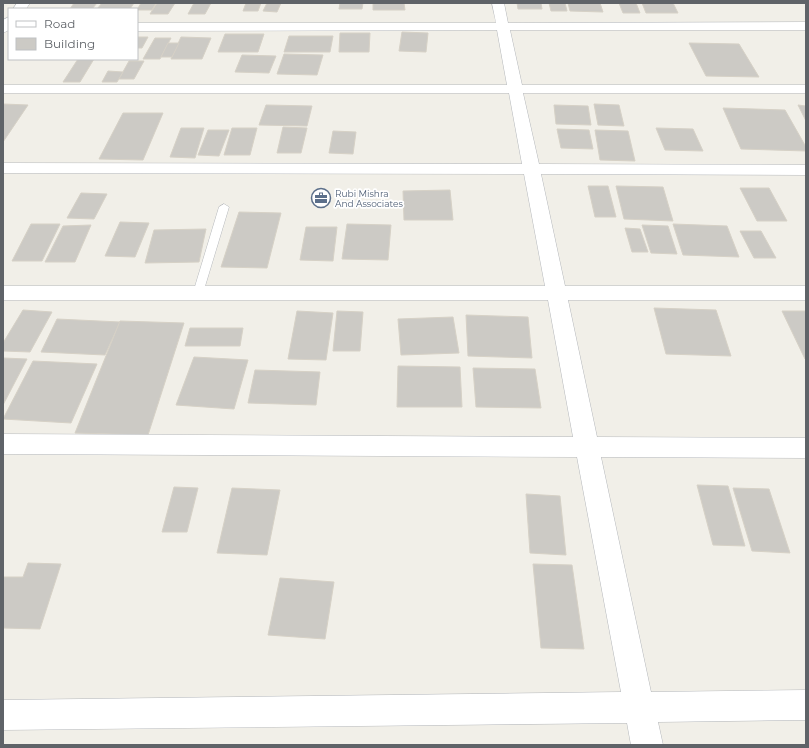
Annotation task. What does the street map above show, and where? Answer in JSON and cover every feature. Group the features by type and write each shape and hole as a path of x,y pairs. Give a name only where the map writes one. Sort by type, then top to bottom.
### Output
{"street":[{"path":"498,3 646,745"},
{"path":"138,27 806,26"},
{"path":"3,88 806,89"},
{"path":"3,168 806,170"},
{"path":"3,293 806,293"},
{"path":"3,444 806,448"},
{"path":"3,715 806,705"}],"lane":[{"path":"198,293 224,207"}],"building":[{"path":"74,3 97,3 93,8 71,8"},
{"path":"102,3 134,3 131,8 98,8"},
{"path":"141,3 156,3 152,10 138,10"},
{"path":"157,3 175,3 168,14 150,14"},
{"path":"194,3 211,3 205,14 188,14"},
{"path":"246,3 261,3 258,11 243,11"},
{"path":"267,3 281,3 277,12 263,11"},
{"path":"340,3 363,3 362,9 339,9"},
{"path":"373,3 404,3 405,10 373,10"},
{"path":"517,3 541,3 542,9 518,9"},
{"path":"549,3 565,3 567,11 551,11"},
{"path":"568,3 600,3 603,12 570,11"},
{"path":"619,3 636,3 640,13 623,13"},
{"path":"642,3 673,3 678,13 646,13"},
{"path":"402,32 428,33 426,52 399,51"},
{"path":"340,33 370,33 369,52 339,52"},
{"path":"225,34 264,34 258,52 218,52"},
{"path":"289,36 333,36 330,52 284,52"},
{"path":"138,37 148,37 142,48 138,48"},
{"path":"181,37 211,38 202,59 171,59"},
{"path":"155,38 171,38 160,59 143,59"},
{"path":"168,43 179,43 172,57 161,57"},
{"path":"689,43 739,44 759,77 706,76"},
{"path":"284,54 323,55 317,75 277,74"},
{"path":"242,55 276,56 269,73 235,72"},
{"path":"77,60 93,60 80,82 63,82"},
{"path":"129,61 144,61 134,79 119,79"},
{"path":"108,71 123,72 117,82 102,82"},
{"path":"3,104 28,105 3,142"},
{"path":"594,104 619,105 624,126 598,125"},
{"path":"266,105 312,106 307,126 259,125"},
{"path":"554,105 588,106 591,125 556,124"},
{"path":"798,105 806,106 806,121"},
{"path":"723,108 785,110 806,147 806,151 741,149"},
{"path":"123,113 163,113 143,160 99,159"},
{"path":"283,127 307,128 301,153 277,153"},
{"path":"181,128 204,128 195,158 170,157"},
{"path":"232,128 257,128 250,155 224,155"},
{"path":"656,128 693,129 703,151 665,150"},
{"path":"557,129 589,130 593,149 561,148"},
{"path":"208,130 229,130 219,156 198,155"},
{"path":"595,130 628,131 635,161 600,160"},
{"path":"333,131 356,132 353,154 329,153"},
{"path":"588,186 608,186 616,217 595,217"},
{"path":"616,186 663,187 673,221 624,219"},
{"path":"740,188 769,188 787,221 757,221"},
{"path":"450,190 453,220 404,220 403,191"},
{"path":"81,193 107,194 94,219 67,218"},
{"path":"239,212 281,213 267,268 221,267"},
{"path":"120,222 149,223 135,257 105,256"},
{"path":"31,224 60,224 42,261 12,261"},
{"path":"347,224 391,225 388,260 342,259"},
{"path":"673,224 727,226 739,257 683,255"},
{"path":"91,225 75,262 45,262 63,226"},
{"path":"642,225 668,226 677,254 651,253"},
{"path":"306,227 337,227 333,261 300,260"},
{"path":"625,228 640,229 648,252 632,252"},
{"path":"206,229 199,262 145,263 154,230"},
{"path":"740,231 761,231 776,258 754,258"},
{"path":"654,308 716,310 731,356 666,354"},
{"path":"23,310 52,312 30,352 3,351 3,343"},
{"path":"297,311 333,313 326,360 288,359"},
{"path":"337,311 363,312 360,351 333,351"},
{"path":"782,311 806,311 806,359 805,359"},
{"path":"466,315 528,317 532,358 468,356"},
{"path":"453,317 459,353 401,355 398,319"},
{"path":"57,319 120,322 105,355 41,352"},
{"path":"120,321 184,323 148,435 75,433"},
{"path":"190,328 243,328 240,346 185,346"},
{"path":"194,357 248,360 234,409 176,405"},
{"path":"3,358 27,359 3,405"},
{"path":"33,361 97,364 71,423 3,419"},
{"path":"398,366 460,367 462,407 397,407"},
{"path":"473,368 535,369 541,408 476,407"},
{"path":"255,370 320,372 316,405 248,403"},
{"path":"697,485 728,486 745,546 713,545"},
{"path":"174,487 198,488 187,532 162,532"},
{"path":"232,488 280,490 267,555 217,553"},
{"path":"733,488 769,489 790,553 752,551"},
{"path":"526,494 560,496 566,555 530,553"},
{"path":"28,563 61,564 40,629 3,628 3,577 23,577"},
{"path":"533,564 572,565 584,649 541,648"},
{"path":"280,578 334,582 325,639 268,635"}],"place":[{"name":"Rubi Mishra And Associates","path":"321,198"}]}
